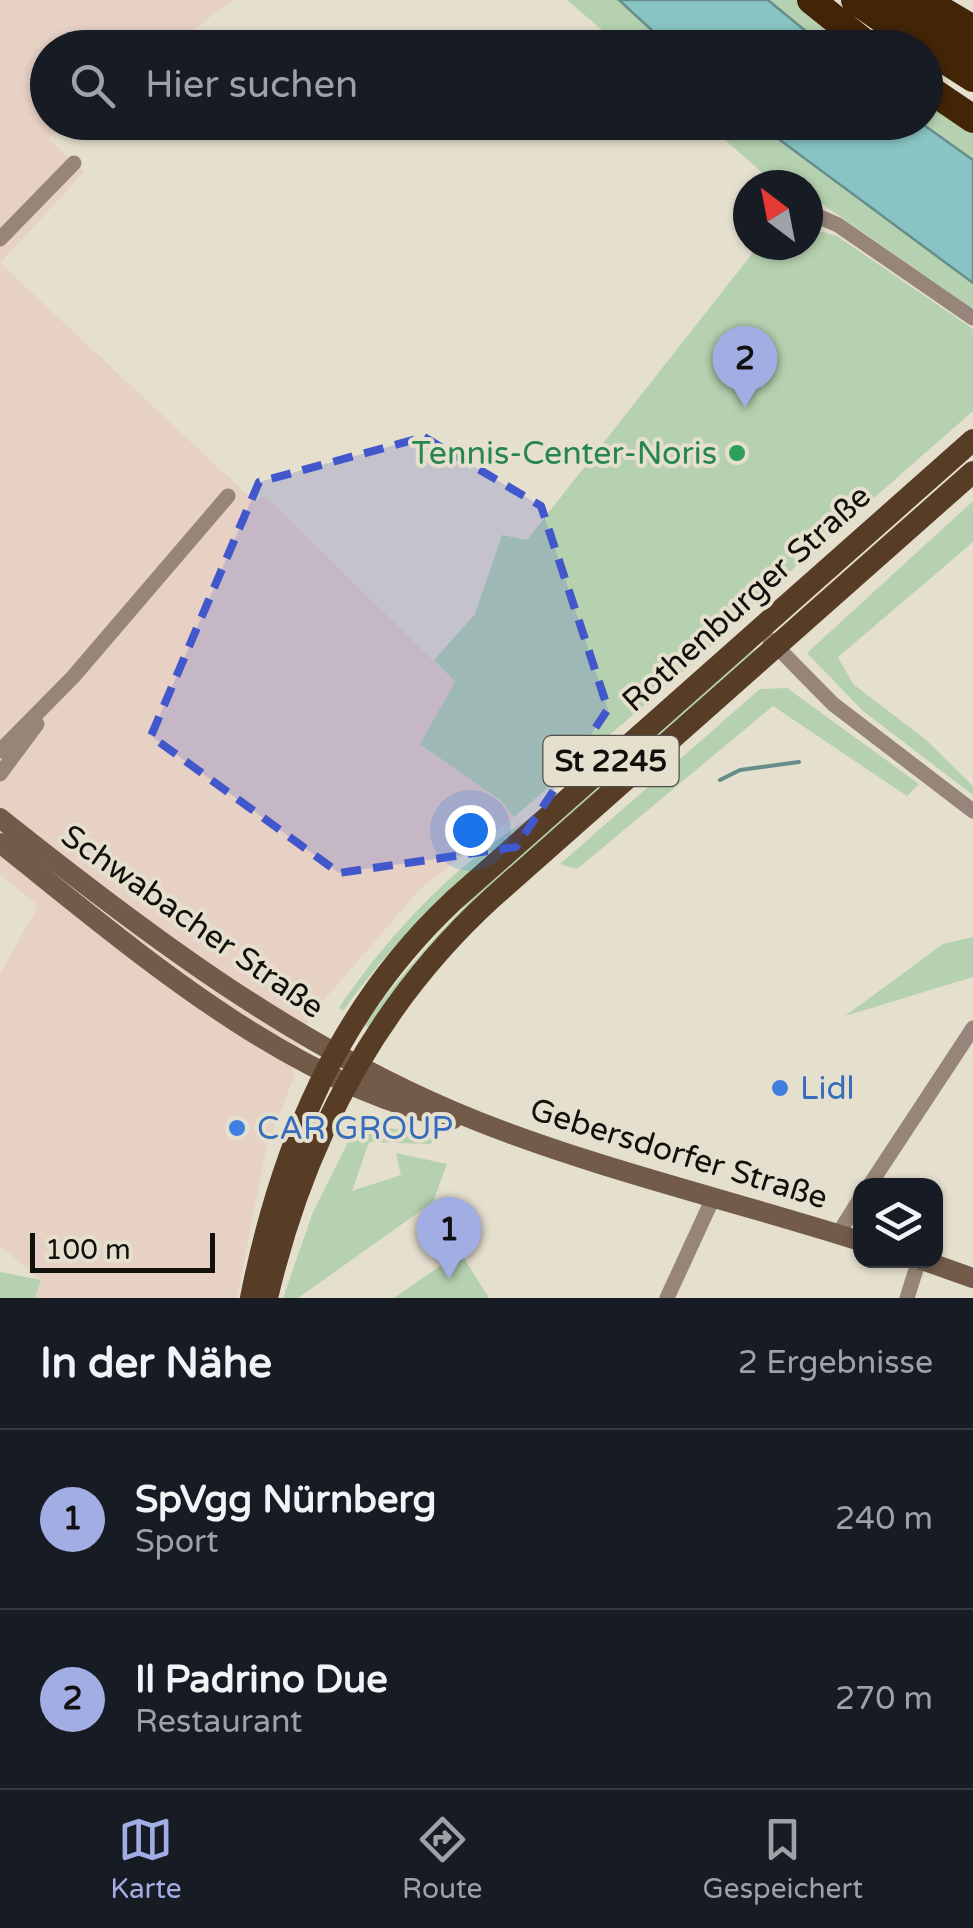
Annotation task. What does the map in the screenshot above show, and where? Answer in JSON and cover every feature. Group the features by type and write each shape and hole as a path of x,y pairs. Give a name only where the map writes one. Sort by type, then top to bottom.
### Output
{"highway":[{"path":"811,0 848,30"},
{"path":"854,0 898,30"},
{"path":"889,0 936,30"},
{"path":"924,0 973,29"},
{"path":"943,35 973,54"},
{"path":"943,59 973,78"},
{"path":"943,98 973,118"}],"main road":[{"name":"Rothenburger Straße","path":"267,1298 306,1175 351,1076 405,990 457,931 973,440"},
{"name":"Rothenburger Straße","path":"251,1298 283,1170 327,1064 377,984 434,919 768,638 973,472"},
{"name":"Schwabacher Straße","path":"0,818 327,1064"},
{"name":"Schwabacher Straße","path":"0,843 191,988 351,1076"},
{"name":"Gebersdorfer Straße","path":"351,1076 480,1122 853,1239"},
{"path":"943,1268 973,1278"}],"street":[{"path":"0,239 74,163"},
{"path":"823,218 973,318"},
{"path":"0,774 73,677 228,496"},
{"path":"768,638 833,704 973,810"},
{"path":"0,751 73,677"},
{"path":"874,1178 973,1028"},
{"path":"666,1298 714,1196"},
{"path":"838,1234 853,1210"},
{"path":"907,1298 917,1268"}],"highlighted area":[{"path":"424,437 541,506 608,709 516,847 339,873 151,736 259,482"}],"shaded area":[{"path":"0,0 233,0 192,30 30,30 30,140 50,140 84,172 0,263"},
{"path":"0,263 256,503 264,495 455,682 420,744 501,802 514,817 421,888 310,1016 293,1066 294,1077 266,1149 237,1298 35,1298 41,1280 0,1246 0,974 38,906 0,874"}],"green space":[{"path":"567,0 619,0 652,30 602,30"},
{"path":"768,0 799,0 836,30 804,30"},
{"path":"943,107 973,128 973,160 943,139"},
{"path":"725,140 780,140 820,170 759,170"},
{"path":"823,172 973,283 973,309 823,204"},
{"name":"Tennis-Center-Noris","path":"823,232 837,236 973,329 973,411 729,625 705,653 514,817 501,801 420,744 455,682 434,660 475,614 502,535 527,540 747,260 823,260"},
{"path":"973,501 973,542 838,657 853,684 925,739 973,786 973,795 863,711 807,653"},
{"path":"756,650 370,1028 364,1025 405,972 498,874"},
{"path":"787,688 919,784 907,796 773,706 577,869 560,864 760,689"},
{"path":"546,809 437,903 388,954 343,1011 339,1008 381,951 431,896 487,848"},
{"path":"973,937 973,977 845,1016 943,944"},
{"path":"358,1122 437,1137 430,1144 369,1142 352,1191 401,1175 396,1153 447,1164 433,1202 298,1298 283,1298 313,1212"},
{"path":"460,1252 489,1298 394,1298"},
{"path":"0,1272 41,1280 35,1298 0,1298"}],"water":[{"path":"619,0 768,0 804,30 652,30"},
{"path":"943,139 973,160 973,283 780,140"}],"waterway":[{"path":"720,780 740,770 799,762"}],"place":[{"name":"Il Padrino Due","path":"745,408"},
{"name":"Tennis-Center-Noris","path":"737,453"},
{"name":"Lidl","path":"780,1088"},
{"name":"CAR GROUP","path":"237,1128"},
{"name":"SpVgg Nürnberg","path":"449,1279"}]}
